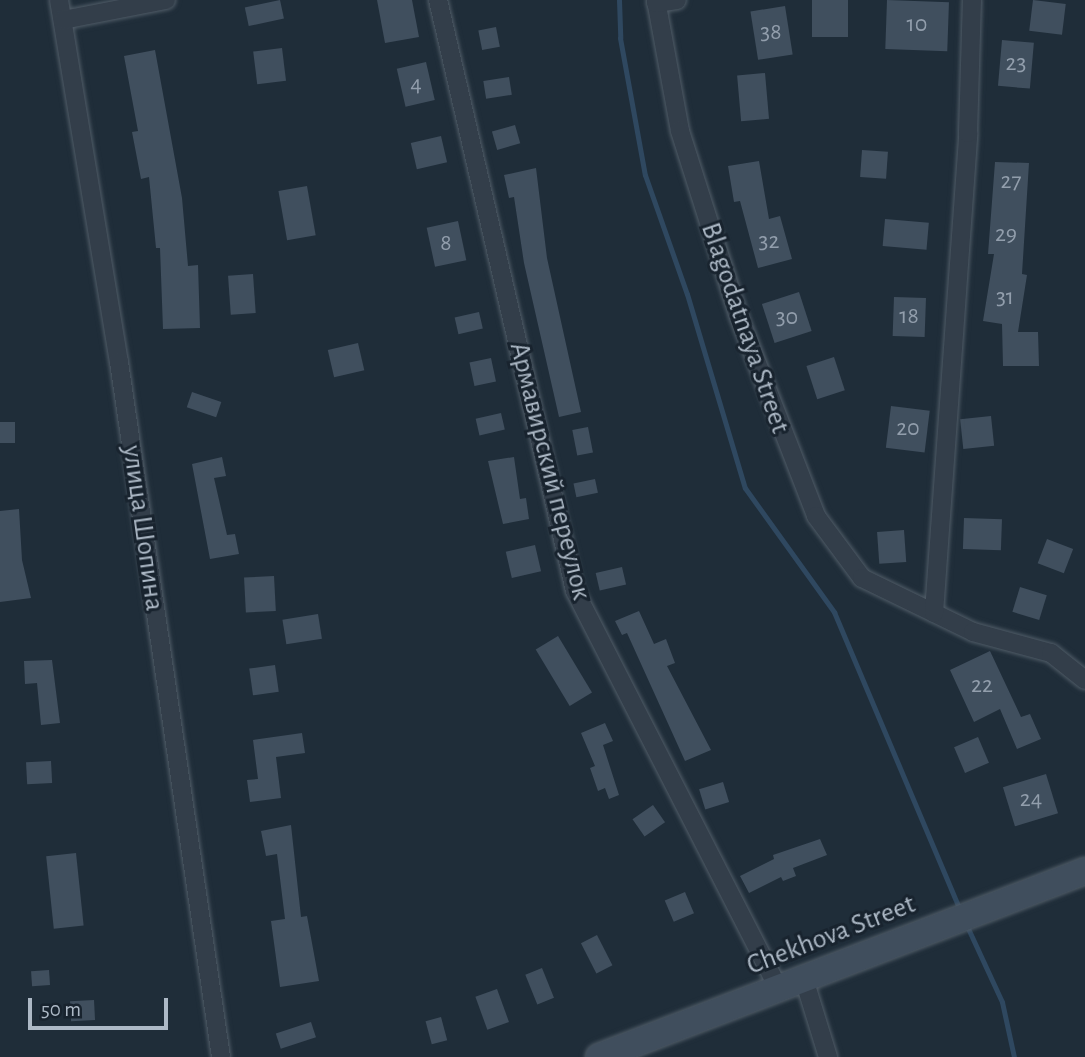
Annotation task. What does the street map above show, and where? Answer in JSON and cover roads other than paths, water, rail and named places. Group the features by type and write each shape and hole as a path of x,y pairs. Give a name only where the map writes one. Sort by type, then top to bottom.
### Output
{"main road":[{"name":"Chekhova Street","path":"599,1057 931,929 1000,906 1085,871"}],"street":[{"name":"улица Шопина","path":"59,0 121,376 221,1057"},
{"path":"63,20 166,0"},
{"name":"Армавирский переулок","path":"438,0 575,591 779,989"},
{"name":"Blagodatnaya Street","path":"677,0 656,1 680,131 739,317 816,516 862,578 973,632 1051,653 1085,680"},
{"path":"934,613 968,133 972,0"},
{"path":"804,979 828,1057"}],"waterway":[{"path":"619,0 620,38 645,175 687,294 745,488 834,612 961,912"},
{"path":"966,924 1002,1002 1014,1057"}]}
